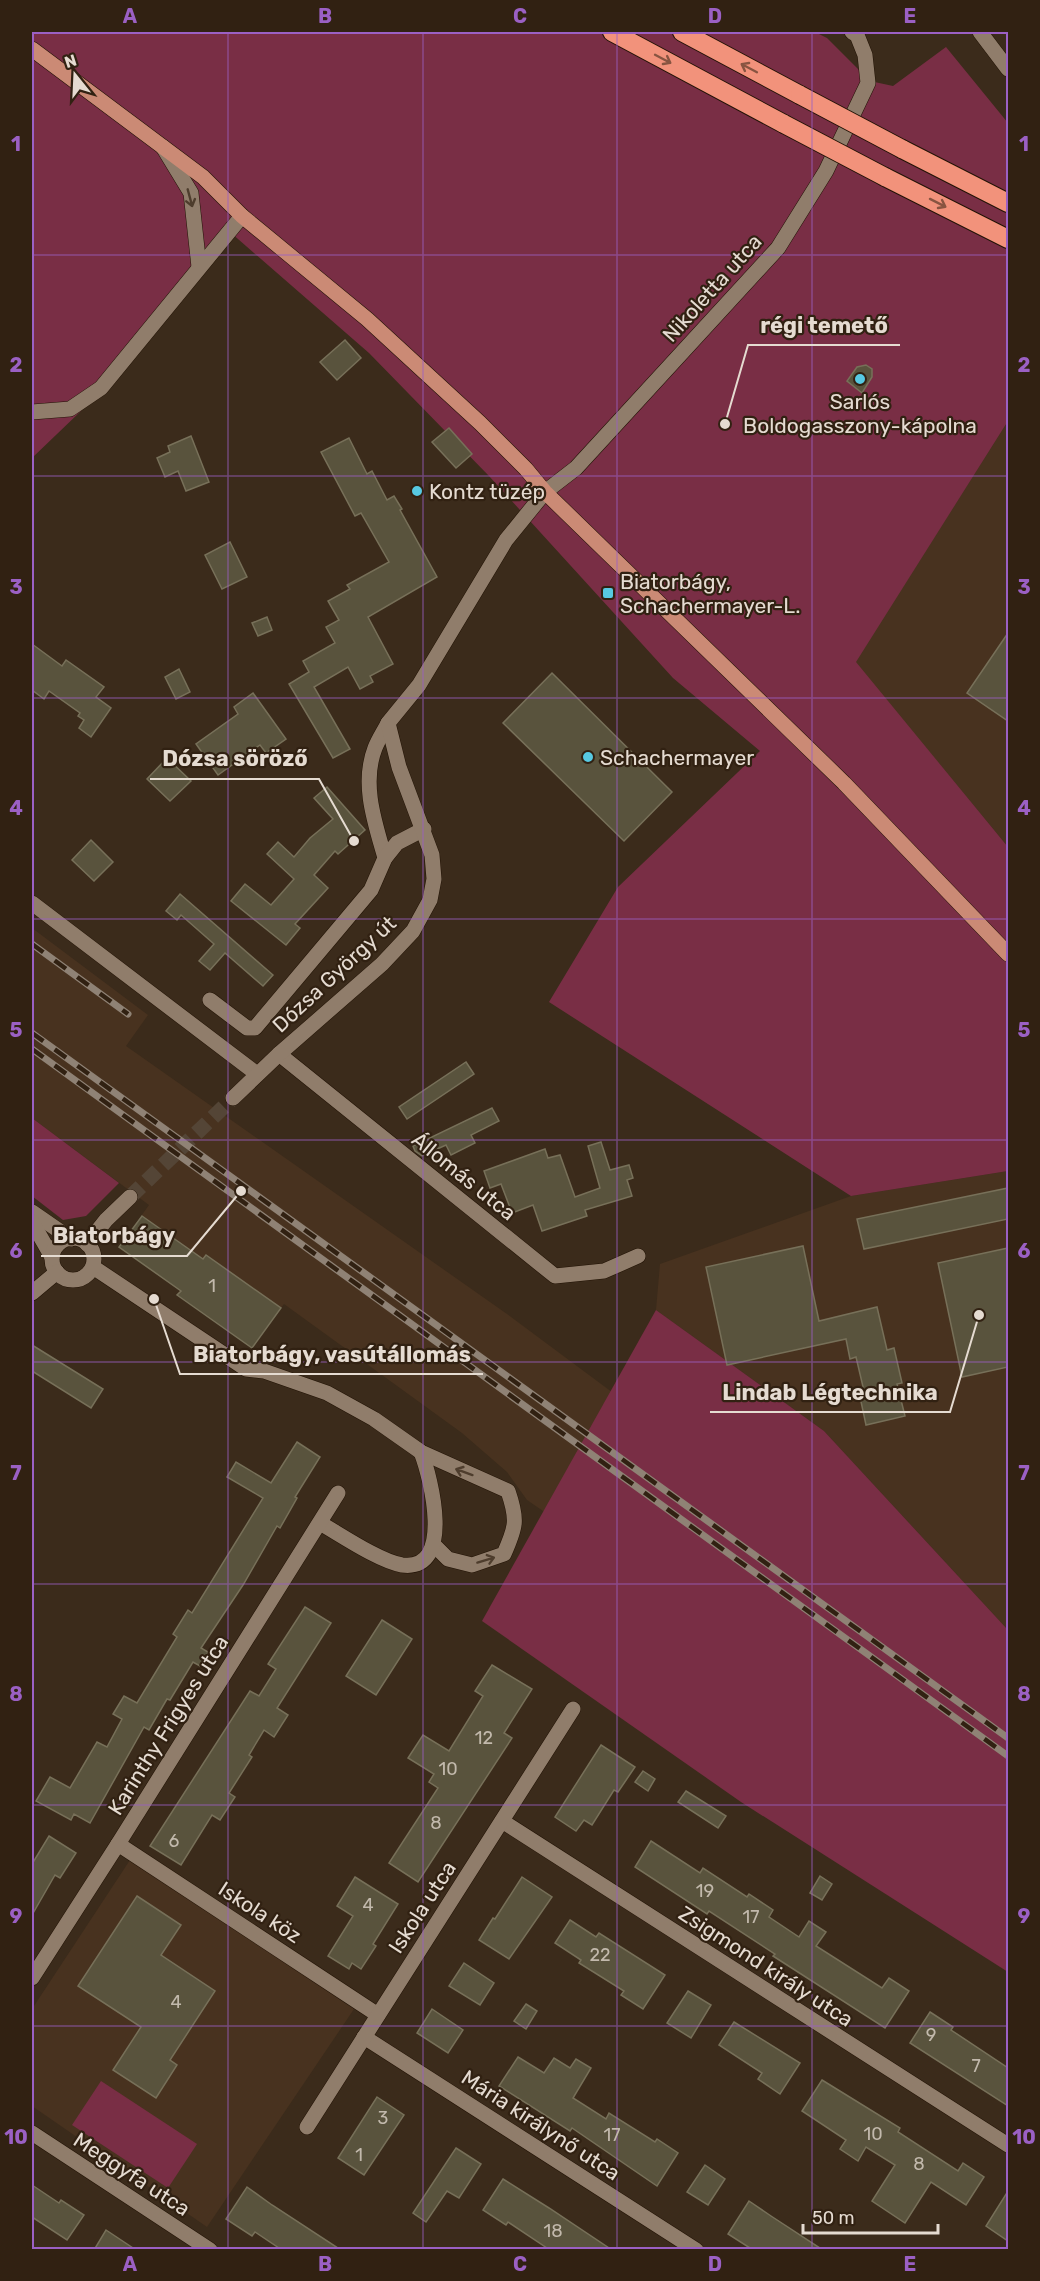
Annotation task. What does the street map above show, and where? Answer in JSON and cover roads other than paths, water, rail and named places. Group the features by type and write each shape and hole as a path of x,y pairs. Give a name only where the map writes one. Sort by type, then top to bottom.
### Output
{"highway":[{"path":"612,32 885,177 1008,239"},
{"path":"682,32 1008,203"}],"main road":[{"path":"32,49 203,177 242,216 367,319 480,423 526,469 545,492 844,783 1008,954"}],"street":[{"name":"Nikoletta utca","path":"545,492 576,468 777,248 826,171 868,82 865,55 857,35 852,32"},
{"path":"980,32 1008,69"},
{"path":"163,147 191,193 198,267"},
{"path":"32,412 70,409 101,387 242,216"},
{"path":"385,858 371,810 368,776 375,748 388,723 419,685 506,540 545,492"},
{"name":"Dózsa György út","path":"232,1098 382,964 413,931 430,900 434,879 432,855 399,767 388,723"},
{"name":"Dózsa György út","path":"210,1000 248,1028 255,1028 371,890 385,858 397,843 424,829"},
{"path":"32,903 257,1074"},
{"name":"Állomás utca","path":"279,1054 555,1276 604,1271 638,1256"},
{"path":"87,1244 106,1220 130,1197"},
{"path":"32,1212 71,1239"},
{"path":"32,1222 52,1257 57,1272 66,1279 76,1280 86,1276 93,1268 92,1251 80,1239 63,1241 57,1246 52,1257"},
{"path":"93,1268 246,1369 264,1371 327,1393 374,1419 421,1452 508,1491 515,1511 515,1525 504,1554 472,1565 448,1559 434,1545"},
{"path":"32,1293 57,1272"},
{"path":"320,1522 389,1561 414,1565 422,1561 434,1545 436,1521 428,1471 421,1452"},
{"name":"Karinthy Frigyes utca","path":"32,1978 338,1493"},
{"name":"Iskola utca","path":"307,2127 573,1709"},
{"name":"Zsigmond király utca","path":"502,1821 1008,2145"},
{"name":"Iskola köz","path":"118,1844 378,2015"},
{"name":"Mária királynő utca","path":"364,2037 696,2250"},
{"name":"Meggyfa utca","path":"32,2133 210,2250"}],"tunnel":[{"path":"130,1197 233,1098"}],"railway":[{"path":"32,944 128,1014"},
{"path":"32,1033 1008,1738"},
{"path":"32,1049 1008,1756"}],"place":[{"name":"Sarlós Boldogasszony-kápolna","path":"860,379"},
{"name":"régi temető","path":"725,424"},
{"name":"Kontz tüzép","path":"417,491"},
{"name":"Biatorbágy, Schachermayer-L.","path":"608,593"},
{"name":"Schachermayer","path":"588,757"},
{"name":"Dózsa söröző","path":"354,841"},
{"name":"Biatorbágy","path":"241,1191"},
{"name":"Biatorbágy, vasútállomás","path":"154,1299"},
{"name":"Lindab Légtechnika","path":"979,1315"}]}
